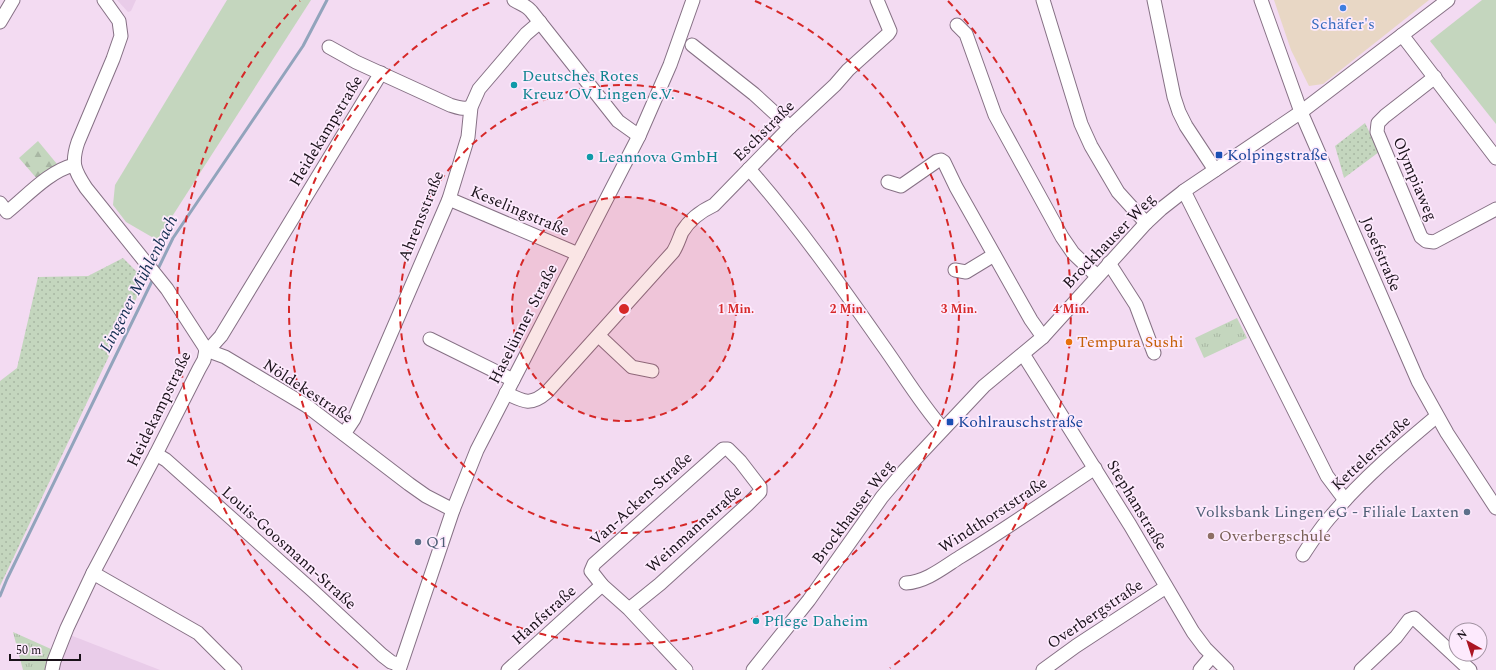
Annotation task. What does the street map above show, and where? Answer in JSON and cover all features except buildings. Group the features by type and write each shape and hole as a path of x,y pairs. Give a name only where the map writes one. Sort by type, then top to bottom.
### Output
{"street":[{"path":"0,22 13,0"},
{"path":"104,0 119,21 121,36 113,59 78,142 74,154 74,165 79,178 86,188 164,285 201,340 206,350"},
{"path":"514,0 525,5 540,22 618,121 639,136"},
{"name":"Haselünner Straße","path":"399,667 453,510 477,450 639,136 670,65 693,0"},
{"name":"Eschstraße","path":"506,393 525,401 533,402 540,399 548,392 673,252 682,232 691,221 701,212 714,205 790,127 836,85 848,70 888,34 890,31 877,0"},
{"path":"1043,0 1076,109 1091,146 1118,192 1146,223"},
{"path":"1154,0 1171,86 1179,112 1215,170"},
{"name":"Josefstraße","path":"1261,0 1301,112 1418,381 1460,454 1496,508"},
{"name":"Brockhauser Weg","path":"753,670 823,581 882,496 984,386 1043,337 1146,223 1184,191 1301,112 1448,0"},
{"name":"Ahrensstraße","path":"344,434 354,419 449,199 468,137 470,107 480,89 526,34 540,22"},
{"path":"957,25 966,34 995,114 1058,230 1073,253 1097,276"},
{"path":"1402,35 1496,158"},
{"path":"692,45 754,94 790,127"},
{"name":"Heidekampstraße","path":"329,47 380,73 450,105 458,108 470,107"},
{"name":"Heidekampstraße","path":"52,670 67,628 93,573 204,360 206,350 221,336 380,73"},
{"name":"Olympiaweg","path":"1435,77 1385,116 1378,123 1377,132 1421,237 1426,241 1434,242 1496,209"},
{"path":"888,182 901,186 937,161 941,160 944,162 994,255 1031,320 1043,337"},
{"path":"0,203 7,212 50,176 64,167 74,165"},
{"path":"749,169 817,253 931,416 943,429"},
{"path":"1184,191 1327,476 1345,500"},
{"name":"Keselingstraße","path":"449,199 578,254"},
{"path":"955,270 966,272 994,255"},
{"path":"1109,263 1136,305 1154,353"},
{"path":"599,336 632,367 652,371"},
{"path":"430,339 513,380"},
{"name":"Nöldekestraße","path":"206,350 225,358 307,406 420,492 453,510"},
{"name":"Stephanstraße","path":"1023,354 1095,468 1193,632 1212,656 1227,670"},
{"name":"Kettelerstraße","path":"1304,555 1331,515 1369,474 1437,416"},
{"name":"Van-Acken-Straße","path":"602,585 591,571 594,564 723,450 728,449 731,452"},
{"name":"Weinmannstraße","path":"629,609 748,505 760,492 760,487 731,452"},
{"name":"Louis-Goosmann-Straße","path":"156,454 166,460 313,591 382,656 399,667"},
{"name":"Windthorststraße","path":"906,583 916,582 930,576 1010,526 1095,468"},
{"path":"93,573 198,633 235,670"},
{"path":"602,585 629,609 686,670"},
{"name":"Hanfstraße","path":"516,667 602,585"},
{"name":"Overbergstraße","path":"1043,670 1076,646 1166,587"},
{"path":"1361,670 1396,637 1409,620 1414,618 1470,670"},
{"path":"1200,670 1212,656"}],"shaded area":[{"path":"117,0 136,0 131,11 128,12"},
{"path":"1274,0 1429,0 1323,84 1309,86 1291,50"},
{"path":"70,635 160,670 59,670"}],"green space":[{"path":"227,0 311,0 157,240 126,222 113,205 115,185"},
{"path":"1482,0 1496,0 1496,124 1430,41"},
{"path":"1365,123 1379,152 1344,178 1335,146"},
{"path":"38,141 57,164 38,180 19,158"},
{"path":"123,258 145,280 0,586 0,381 17,368 38,277 88,276"},
{"path":"1237,318 1247,338 1204,358 1195,338"},
{"path":"13,632 51,649 46,670 23,670"}],"waterway":[{"name":"Lingener Mühlenbach","path":"157,271 173,238 303,46 327,0"},
{"name":"Lingener Mühlenbach","path":"0,596 154,277"}],"place":[{"name":"Schäfer's","path":"1343,8"},
{"name":"Deutsches Rotes Kreuz OV Lingen e.V.","path":"514,85"},
{"name":"Kolpingstraße","path":"1219,155"},
{"name":"Leannova GmbH","path":"590,157"},
{"name":"Tempura Sushi","path":"1069,342"},
{"name":"Kohlrauschstraße","path":"950,422"},
{"name":"Volksbank Lingen eG - Filiale Laxten","path":"1467,512"},
{"name":"Overbergschule","path":"1211,536"},
{"name":"Q1","path":"418,542"},
{"name":"Pflege Daheim","path":"756,621"}]}
